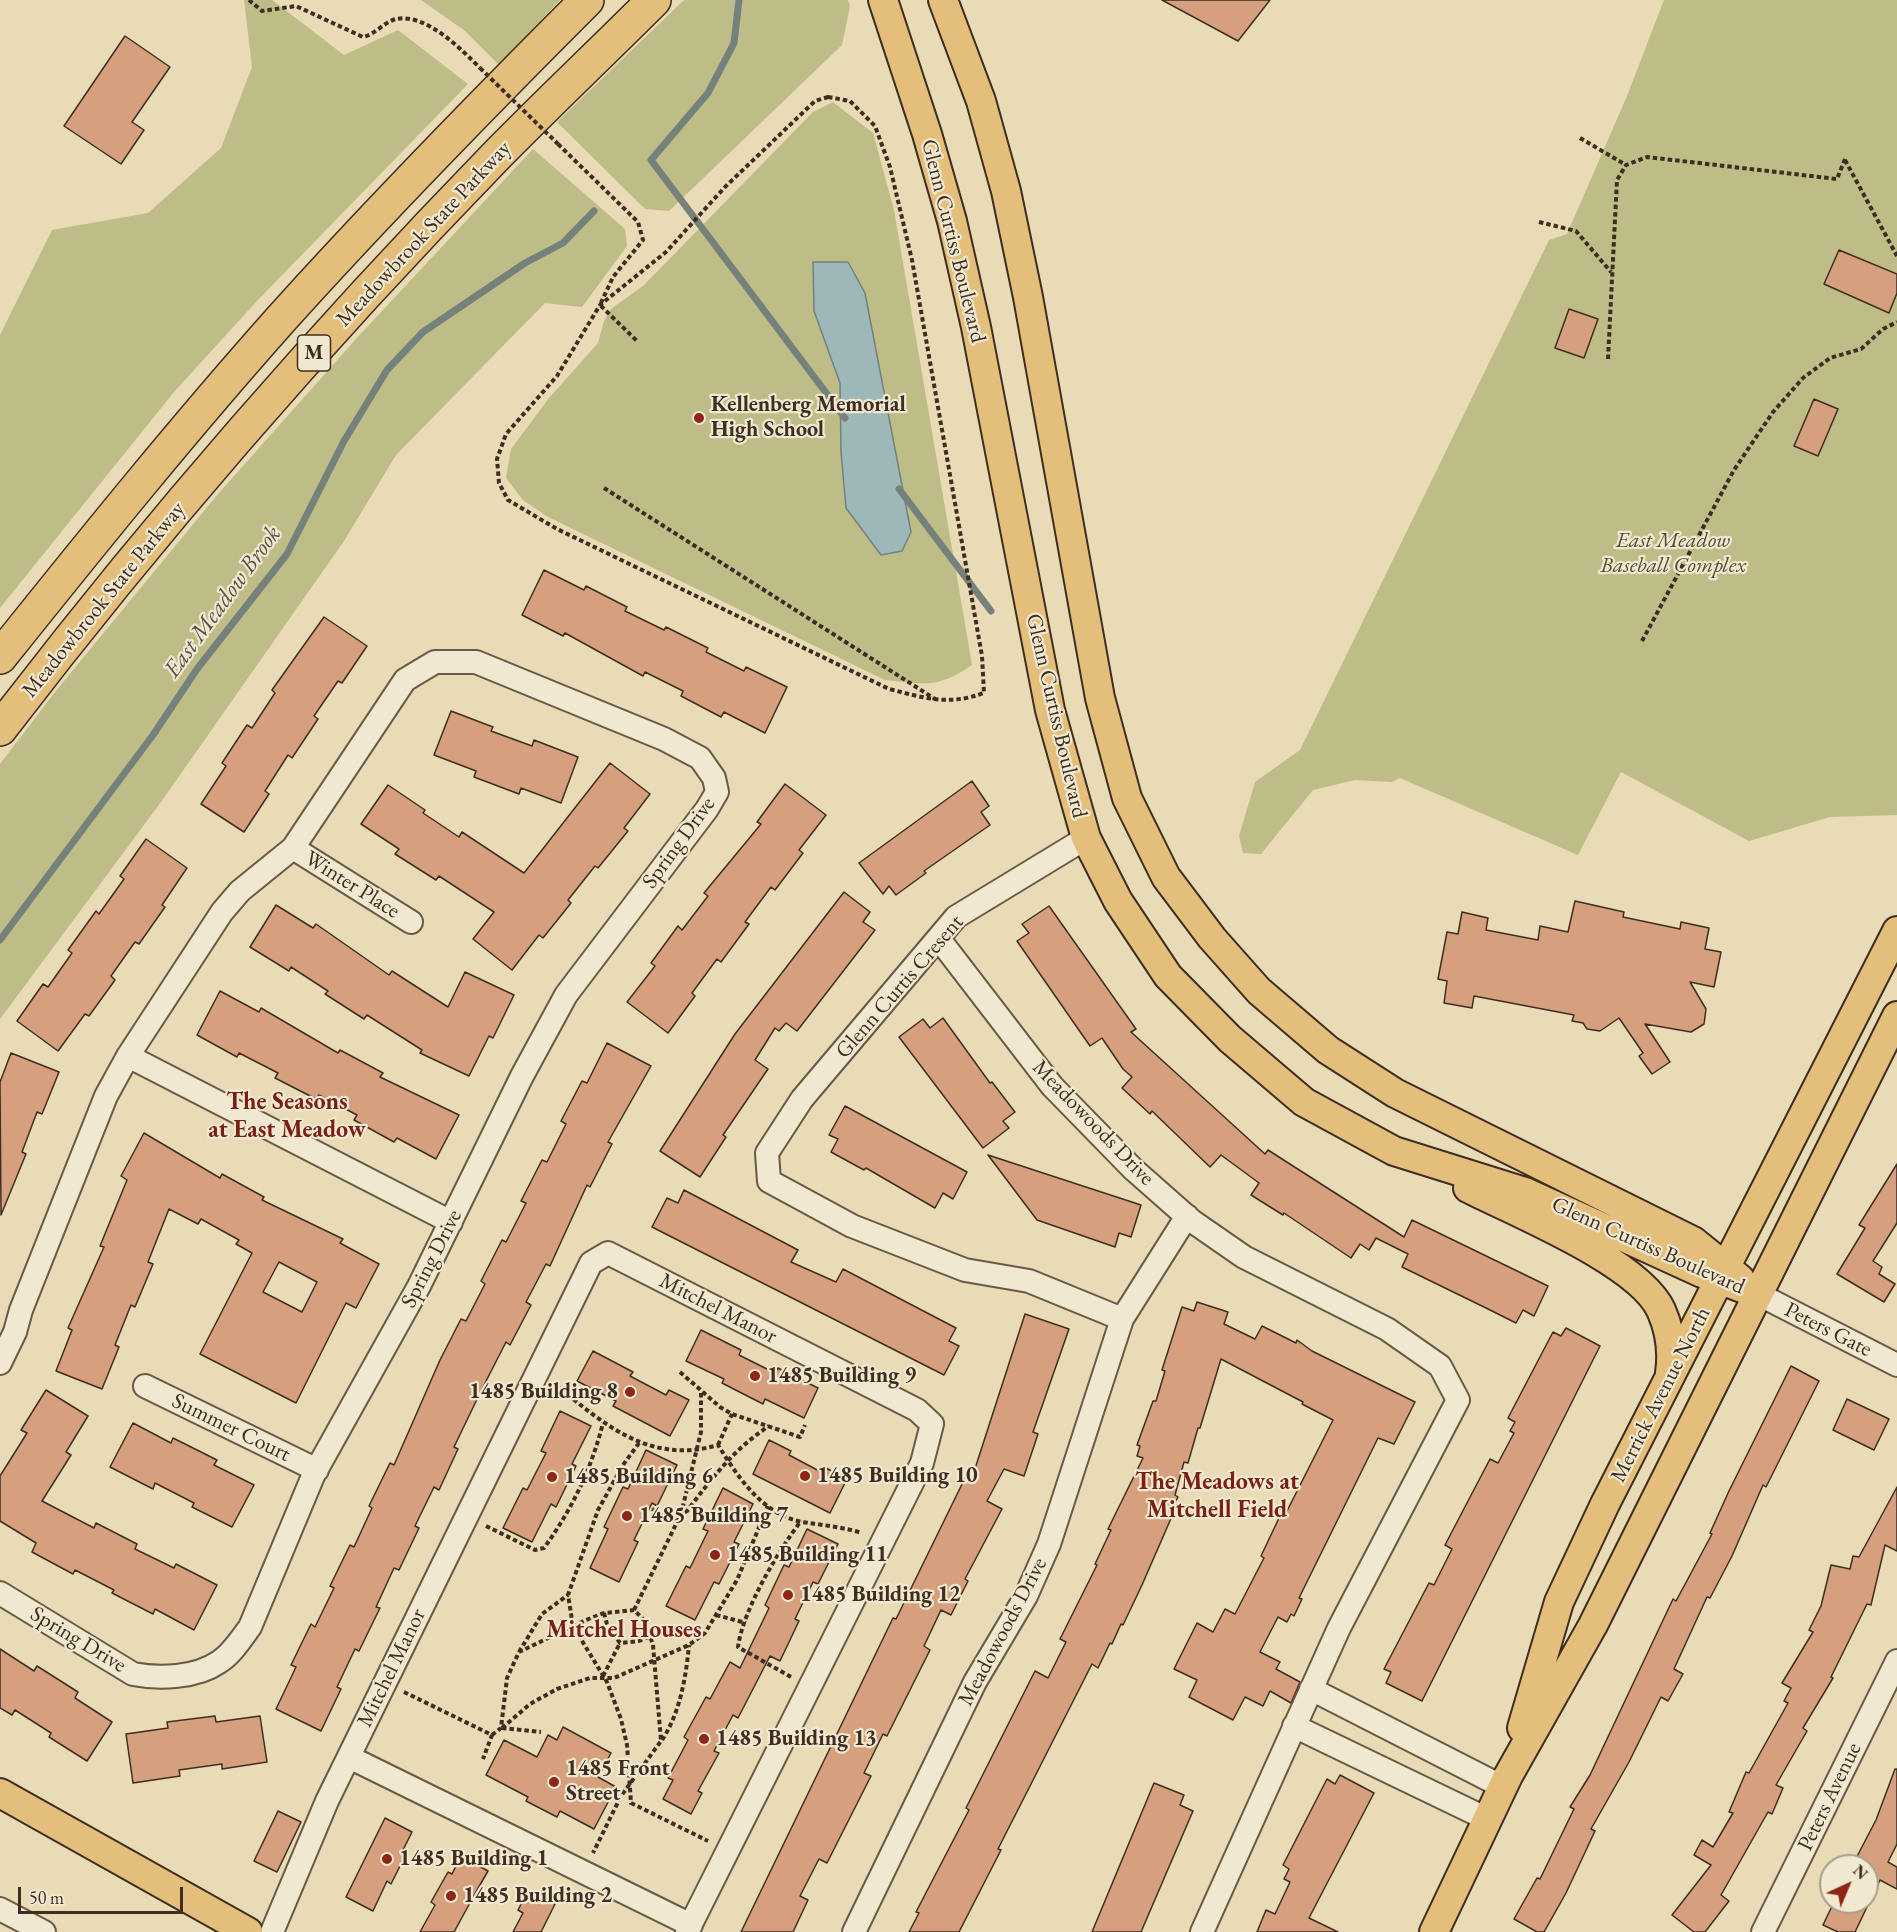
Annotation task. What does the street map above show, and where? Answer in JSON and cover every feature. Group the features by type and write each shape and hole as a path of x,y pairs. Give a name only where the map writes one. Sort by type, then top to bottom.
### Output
{"highway":[{"name":"Meadowbrook State Parkway","path":"0,657 158,461 282,318 439,149 587,0"},
{"name":"Meadowbrook State Parkway","path":"0,729 186,498 346,315 497,156 654,0"}],"main road":[{"name":"Glenn Curtiss Boulevard","path":"883,0 927,134 952,221 976,327 1050,710 1086,838 1118,901 1168,976 1230,1039 1304,1102 1394,1151 1525,1192 1723,1274 1758,1294"},
{"name":"Glenn Curtiss Boulevard","path":"943,0 981,102 1006,191 1032,319 1100,698 1127,798 1166,877 1212,938 1259,991 1328,1050 1395,1093 1693,1241 1723,1274"},
{"name":"Merrick Avenue North","path":"1505,1782 1559,1602 1605,1504 1897,931"},
{"name":"Merrick Avenue North","path":"1434,1932 1505,1782 1593,1625 1897,1016"},
{"path":"1394,1151 1577,1244 1619,1267 1643,1286 1661,1309 1670,1338 1672,1360 1669,1380"},
{"path":"0,1793 248,1932"}],"street":[{"name":"Spring Drive","path":"0,1363 15,1332 21,1310 106,1096 128,1056 222,912 240,891 292,848 405,680 435,662 476,663 664,739 700,758 714,778 717,792 707,809 566,995 522,1076 419,1286 317,1470 250,1627 236,1646 219,1663 181,1676 151,1677 133,1674 0,1593"},
{"name":"Glenn Curtis Cresent","path":"1086,838 956,917 802,1099 767,1153 769,1181 852,1226 965,1270 1029,1281 1122,1319"},
{"name":"Winter Place","path":"292,848 411,922"},
{"name":"Meadowoods Drive","path":"939,939 1052,1086 1133,1169 1187,1216 1244,1257 1388,1329 1440,1366 1458,1400 1339,1628 1202,1932"},
{"path":"128,1056 451,1222"},
{"name":"Meadowoods Drive","path":"854,1932 975,1682 1026,1596 1089,1426 1122,1319 1187,1216"},
{"name":"Mitchel Manor","path":"272,1932 327,1801 349,1756 467,1516 537,1374 591,1263 608,1253 917,1410 932,1424 922,1463 689,1928 349,1756"},
{"name":"Peters Gate","path":"1758,1294 1897,1365"},
{"name":"Summer Court","path":"145,1386 317,1470"},
{"name":"Peters Avenue","path":"1764,1932 1897,1661"},
{"path":"1311,1689 1505,1782"},
{"path":"1294,1726 1487,1818"},
{"path":"0,1909 44,1932"}],"path":[{"path":"249,0 262,11 296,6 363,37 374,34 395,19 408,19 428,26 462,50 638,222 643,240 614,277 600,305 557,376 506,434 497,459 499,483 508,500 556,529 889,689 938,701 966,699 984,693 982,656 912,260 890,167 876,126 850,101 828,97 815,102 725,187 666,252 600,305"},
{"path":"1580,138 1626,165"},
{"path":"1608,359 1617,180 1626,165 1647,157 1837,179 1845,159 1897,256"},
{"path":"1539,222 1576,231 1612,273"},
{"path":"600,305 637,341"},
{"path":"1642,641 1734,470 1773,412 1803,378 1830,358 1860,349 1883,329 1897,322"},
{"path":"604,488 938,701"},
{"path":"680,1372 701,1392 732,1414 800,1437 805,1425"},
{"path":"537,1374 550,1380 603,1423 639,1443 694,1452 718,1445 732,1414"},
{"path":"634,1610 681,1514 694,1452 701,1432 701,1392"},
{"path":"467,1516 535,1550 544,1548 572,1506 583,1484 595,1455 603,1423"},
{"path":"681,1514 687,1511 727,1459 750,1438 769,1426"},
{"path":"639,1443 622,1465 598,1510 568,1595 573,1626 613,1697 627,1745 631,1803 713,1844"},
{"path":"718,1445 757,1498 768,1506 801,1521 841,1527 883,1542"},
{"path":"483,1759 492,1735 530,1704 573,1682 603,1676 614,1678 656,1662 689,1645 705,1633 737,1580 768,1506"},
{"path":"652,1509 677,1522"},
{"path":"801,1521 772,1565 738,1643 740,1651 810,1687"},
{"path":"501,1728 507,1678 519,1652 542,1614 568,1595"},
{"path":"519,1652 604,1613 634,1610"},
{"path":"634,1610 645,1621 651,1636 656,1662 661,1740"},
{"path":"604,1613 607,1624 620,1643"},
{"path":"716,1615 746,1623"},
{"path":"620,1643 639,1641 651,1636"},
{"path":"603,1676 620,1643"},
{"path":"590,1859 621,1796 629,1788 668,1730 682,1689 689,1645"},
{"path":"399,1694 403,1692 492,1735"},
{"path":"501,1728 541,1732"}],"green space":[{"path":"244,0 272,0 344,55 398,30 468,84 256,302 174,392 0,608 0,335 52,230 148,213 221,148 252,67"},
{"path":"421,0 560,0 499,65 465,31"},
{"path":"684,0 848,0 850,6 842,45 669,211 645,209 557,122"},
{"name":"East Meadow Baseball Complex","path":"1664,0 1897,0 1897,815 1830,817 1749,841 1621,772 1578,855 1400,778 1392,782 1355,780 1313,790 1261,854 1243,853 1239,836 1255,782 1300,750 1549,240 1567,234 1627,96"},
{"name":"Kellenberg Memorial High School","path":"833,102 873,133 894,210 972,665 949,678 930,683 885,680 548,517 523,500 506,478 511,449 549,398 598,343 604,321 612,308 643,286 813,112"},
{"path":"533,149 625,229 627,246 582,307 545,303 396,455 344,541 161,802 0,1019 0,764 55,692 218,494 356,339"}],"water":[{"path":"813,262 848,262 865,293 911,532 902,551 881,555 846,508 841,452 840,383 814,311"}],"building":[{"path":"1162,0 1270,0 1238,41"},
{"path":"125,36 170,67 132,122 144,130 121,164 64,126"},
{"path":"1839,250 1897,274 1897,293 1889,313 1824,284"},
{"path":"1569,309 1598,319 1584,358 1555,348"},
{"path":"1814,399 1838,409 1818,456 1794,446"},
{"path":"544,570 584,590 586,586 627,607 625,611 664,630 666,627 708,648 706,652 744,671 746,667 787,687 765,733 724,712 721,717 681,696 683,691 645,672 643,676 565,633 563,636 522,615"},
{"path":"324,617 367,646 342,683 338,681 314,716 318,719 292,758 288,755 265,791 269,794 244,832 201,804 226,766 222,763 247,725 252,728 275,693 272,690"},
{"path":"451,711 493,727 491,731 532,746 534,740 578,757 561,803 521,788 519,794 474,777 476,771 434,755"},
{"path":"610,763 650,794 624,828 628,831 598,868 595,866 568,900 571,903 543,938 539,935 512,970 473,939 494,912 439,876 436,880 395,854 399,849 361,824 388,785 425,810 423,813 459,837 462,832 524,873"},
{"path":"972,781 989,806 981,812 990,825 924,871 926,873 896,895 889,886 883,894 859,863"},
{"path":"785,784 826,815 799,850 803,853 775,890 771,887 745,922 749,924 721,962 717,959 692,993 695,996 668,1033 627,1002 655,966 651,963 678,926 682,930 708,896 704,893 761,824 757,822"},
{"path":"146,839 187,868 162,905 165,907 139,944 135,942 111,976 115,980 89,1016 85,1014 58,1051 17,1021 43,984 48,987 72,953 68,950 96,911 99,914 124,879 120,876"},
{"path":"844,892 870,912 863,922 875,930 797,1031 786,1023 779,1031 775,1028 755,1060 768,1069 723,1135 726,1137 700,1177 660,1151 735,1034"},
{"path":"1575,901 1624,912 1623,917 1680,929 1681,922 1709,928 1705,949 1721,952 1714,987 1690,982 1706,1009 1704,1024 1691,1032 1645,1024 1670,1062 1652,1074 1639,1056 1643,1053 1619,1018 1600,1031 1587,1029 1583,1023 1572,1021 1574,1015 1474,996 1472,1008 1444,1003 1447,981 1438,979 1447,932 1458,934 1462,912 1488,918 1486,930 1538,940 1540,926 1568,932"},
{"path":"276,905 313,928 316,924 389,975 392,971 448,1007 465,972 514,995 493,1038 489,1036 469,1076 420,1053 422,1050 367,1015 364,1019 325,994 328,991 291,967 289,971 250,947"},
{"path":"1049,906 1136,1029 1131,1032 1265,1154 1268,1150 1404,1237 1412,1220 1548,1286 1534,1316 1523,1310 1516,1323 1402,1267 1408,1254 1376,1238 1369,1250 1360,1244 1351,1258 1284,1213 1283,1215 1251,1195 1259,1183 1221,1155 1210,1167 1152,1111 1150,1114 1122,1088 1132,1077 1123,1069 1102,1038 1090,1046 1017,941 1029,933 1022,924"},
{"path":"220,991 259,1012 261,1008 338,1053 340,1050 383,1073 380,1077 459,1115 436,1159 397,1138 394,1142 354,1120 357,1115 319,1095 316,1099 275,1078 278,1073 239,1053 237,1057 197,1035"},
{"path":"943,1018 990,1083 992,1082 1015,1112 1003,1121 1009,1128 983,1148 899,1037 923,1019 930,1028"},
{"path":"607,1043 651,1066 608,1142 612,1144 590,1187 587,1185 550,1266 546,1264 526,1302 531,1305 510,1345 506,1342 481,1391 454,1447 458,1449 439,1490 434,1487 415,1526 419,1528 399,1570 394,1568 376,1607 380,1608 359,1651 355,1649 337,1687 341,1689 321,1731 276,1709 296,1667 291,1665 311,1624 315,1627 334,1588 330,1586 350,1545 354,1547 372,1508 369,1506 390,1463 394,1465 440,1360 461,1319 466,1321 485,1284 481,1281 502,1240 506,1242 526,1203 521,1201 542,1160 547,1162 566,1124 561,1121 582,1081 587,1083"},
{"path":"11,1053 59,1072 42,1114 37,1112 22,1152 26,1154 1,1215 0,1082"},
{"path":"845,1106 967,1172 953,1199 943,1193 935,1208 866,1168 864,1170 831,1152 838,1139 829,1135"},
{"path":"144,1133 220,1178 222,1174 264,1197 262,1200 343,1239 340,1243 379,1264 356,1308 346,1303 296,1403 200,1354 252,1253 236,1244 239,1240 201,1219 198,1224 169,1209 148,1262 153,1264 135,1307 131,1305 115,1345 119,1347 102,1389 56,1371 72,1330 68,1328 104,1247 100,1246 127,1180 121,1176","holes":["279,1262 317,1282 302,1312 263,1292"]},
{"path":"988,1155 1141,1205 1131,1237 1119,1233 1115,1247 1037,1220"},
{"path":"1897,1164 1897,1223 1873,1261 1882,1267 1879,1274 1895,1284 1884,1302 1837,1274 1865,1228 1859,1225"},
{"path":"684,1190 798,1250 791,1262 836,1282 843,1269 956,1328 949,1341 959,1346 944,1375 652,1227 667,1198 678,1203"},
{"path":"1197,1302 1228,1312 1224,1324 1255,1339 1262,1326 1296,1343 1297,1340 1312,1351 1415,1402 1394,1444 1378,1438 1299,1598 1302,1599 1294,1616 1291,1614 1287,1622 1278,1617 1260,1652 1280,1662 1276,1669 1300,1682 1291,1703 1270,1691 1263,1706 1245,1697 1233,1720 1189,1697 1197,1680 1174,1669 1197,1623 1213,1632 1225,1609 1235,1614 1264,1558 1261,1556 1279,1518 1284,1509 1287,1511 1333,1420 1221,1359 1188,1463 1184,1462 1175,1495 1178,1497 1173,1506 1176,1507 1142,1585 1123,1625 1121,1624 1098,1668 1092,1664 998,1849 1001,1850 959,1932 909,1932 919,1913 916,1912 969,1810 966,1808 1035,1671 1048,1678 1066,1642 1060,1639 1097,1565 1095,1564 1111,1530 1108,1529 1143,1458 1137,1456 1140,1446 1137,1445 1153,1401 1156,1401 1165,1371 1162,1370 1182,1307 1194,1311"},
{"path":"1025,1314 1069,1329 1033,1432 1038,1434 1024,1476 1004,1469 987,1501 1002,1509 965,1579 968,1581 951,1615 941,1610 924,1646 930,1650 887,1736 883,1734 864,1773 871,1776 827,1863 819,1859 800,1896 808,1900 793,1932 741,1932 893,1618 896,1619 965,1478 971,1481"},
{"path":"1566,1328 1600,1346 1422,1701 1386,1683 1391,1672 1384,1669 1429,1583 1434,1585 1452,1549 1445,1545 1490,1459 1498,1463 1514,1433 1510,1431 1515,1422 1508,1418 1553,1332 1561,1336"},
{"name":"1485 Building 9","path":"701,1330 741,1350 739,1355 775,1373 778,1368 818,1388 804,1418 765,1399 763,1404 722,1383 724,1379 686,1361"},
{"name":"1485 Building 8","path":"593,1351 633,1372 630,1376 666,1395 669,1390 689,1400 670,1436 613,1406 616,1401 577,1381"},
{"path":"1791,1366 1819,1381 1766,1487 1763,1485 1732,1556 1710,1598 1707,1597 1674,1669 1683,1674 1668,1701 1661,1697 1629,1762 1591,1829 1595,1831 1566,1893 1544,1932 1537,1932 1514,1919 1537,1878 1540,1879 1574,1809 1570,1807 1590,1775 1673,1599 1676,1601 1712,1534 1710,1533 1729,1491"},
{"path":"46,1390 88,1416 66,1452 71,1455 42,1501 94,1528 96,1523 137,1544 135,1549 174,1568 176,1564 217,1585 194,1630 155,1609 153,1614 112,1593 114,1590 75,1570 73,1574 32,1552 36,1543 0,1521 0,1476 27,1433 21,1430"},
{"path":"1847,1399 1889,1419 1874,1450 1833,1430"},
{"name":"1485 Building 6","path":"560,1411 591,1426 572,1464 576,1466 556,1507 551,1504 532,1542 503,1528 523,1488 527,1490 546,1453 541,1451"},
{"path":"133,1423 171,1443 173,1438 217,1460 214,1465 254,1485 232,1527 192,1507 194,1503 155,1483 153,1489 110,1467"},
{"name":"1485 Building 10","path":"769,1440 791,1451 789,1455 823,1473 826,1468 847,1479 830,1513 753,1474"},
{"name":"1485 Building 7","path":"646,1450 677,1465 657,1506 652,1503 634,1540 638,1542 619,1582 590,1568 608,1529 604,1527 623,1487 628,1489"},
{"path":"1897,1487 1897,1551 1885,1545 1871,1605 1867,1604 1831,1677 1833,1678 1803,1728 1807,1731 1776,1785 1783,1788 1772,1814 1768,1812 1721,1895 1729,1901 1705,1932 1694,1932 1672,1915 1711,1865 1694,1855 1702,1840 1713,1847 1733,1813 1729,1812 1746,1772 1749,1773 1788,1703 1784,1701 1791,1688 1782,1683 1813,1632 1809,1630 1821,1606 1831,1565 1850,1569 1853,1556 1859,1557"},
{"name":"1485 Building 11","path":"723,1488 753,1504 734,1542 739,1544 719,1584 714,1582 695,1620 666,1606 686,1566 690,1568 708,1531 703,1529"},
{"path":"807,1529 838,1544 818,1584 813,1582 795,1619 799,1621 780,1661 770,1656 738,1718 733,1715 714,1751 719,1753 698,1791 702,1793 691,1814 663,1799 673,1780 668,1778 688,1740 684,1737 706,1697 710,1699 730,1662 740,1668 769,1608 765,1605 784,1565 789,1567"},
{"path":"0,1649 34,1671 37,1666 78,1692 75,1698 112,1722 87,1761 49,1737 51,1733 15,1710 12,1715 0,1708"},
{"path":"215,1716 216,1722 260,1716 267,1762 222,1769 222,1764 179,1770 180,1776 133,1783 126,1734 168,1728 167,1722"},
{"name":"1485 Front Street","path":"563,1727 611,1753 598,1777 616,1787 594,1829 560,1811 557,1817 526,1801 528,1797 486,1775 504,1740 537,1757 548,1735 557,1740"},
{"path":"1895,1769 1897,1769 1897,1844 1888,1862 1897,1867 1897,1889 1880,1880 1879,1882 1879,1854 1858,1854 1876,1820"},
{"path":"1340,1775 1374,1793 1309,1918 1338,1932 1257,1932 1266,1910 1275,1914 1290,1882 1284,1879 1289,1869 1283,1865 1327,1779 1335,1784"},
{"path":"1154,1783 1184,1795 1180,1805 1193,1811 1141,1932 1092,1932"},
{"path":"278,1811 301,1822 277,1872 254,1861"},
{"name":"1485 Building 1","path":"385,1818 412,1832 403,1850 407,1852 391,1884 387,1881 373,1911 346,1897"},
{"name":"1485 Building 2","path":"461,1856 488,1871 454,1932 420,1932 435,1905 431,1902 448,1872 452,1874"},
{"path":"528,1891 555,1904 541,1932 513,1932 523,1913 518,1910"},
{"path":"1828,1914 1864,1914 1855,1932 1838,1932 1823,1925"}],"waterway":[{"path":"739,0 734,43 708,93 651,160 845,418"},
{"name":"East Meadow Brook","path":"0,940 153,735 197,669 287,554 344,441 387,370 423,332 525,263 563,243 594,211"},
{"path":"899,489 991,611"}],"place":[{"name":"Kellenberg Memorial High School","path":"699,418"},
{"name":"1485 Building 9","path":"755,1376"},
{"name":"1485 Building 8","path":"630,1392"},
{"name":"1485 Building 10","path":"805,1476"},
{"name":"1485 Building 6","path":"552,1477"},
{"name":"1485 Building 7","path":"627,1516"},
{"name":"1485 Building 11","path":"715,1555"},
{"name":"1485 Building 12","path":"788,1595"},
{"name":"1485 Building 13","path":"704,1739"},
{"name":"1485 Front Street","path":"554,1782"},
{"name":"1485 Building 1","path":"387,1859"},
{"name":"1485 Building 2","path":"451,1896"}],"district":[{"name":"The Seasons at East Meadow","path":"287,1116"},
{"name":"The Meadows at Mitchell Field","path":"1217,1496"},
{"name":"Mitchel Houses","path":"624,1630"}]}
